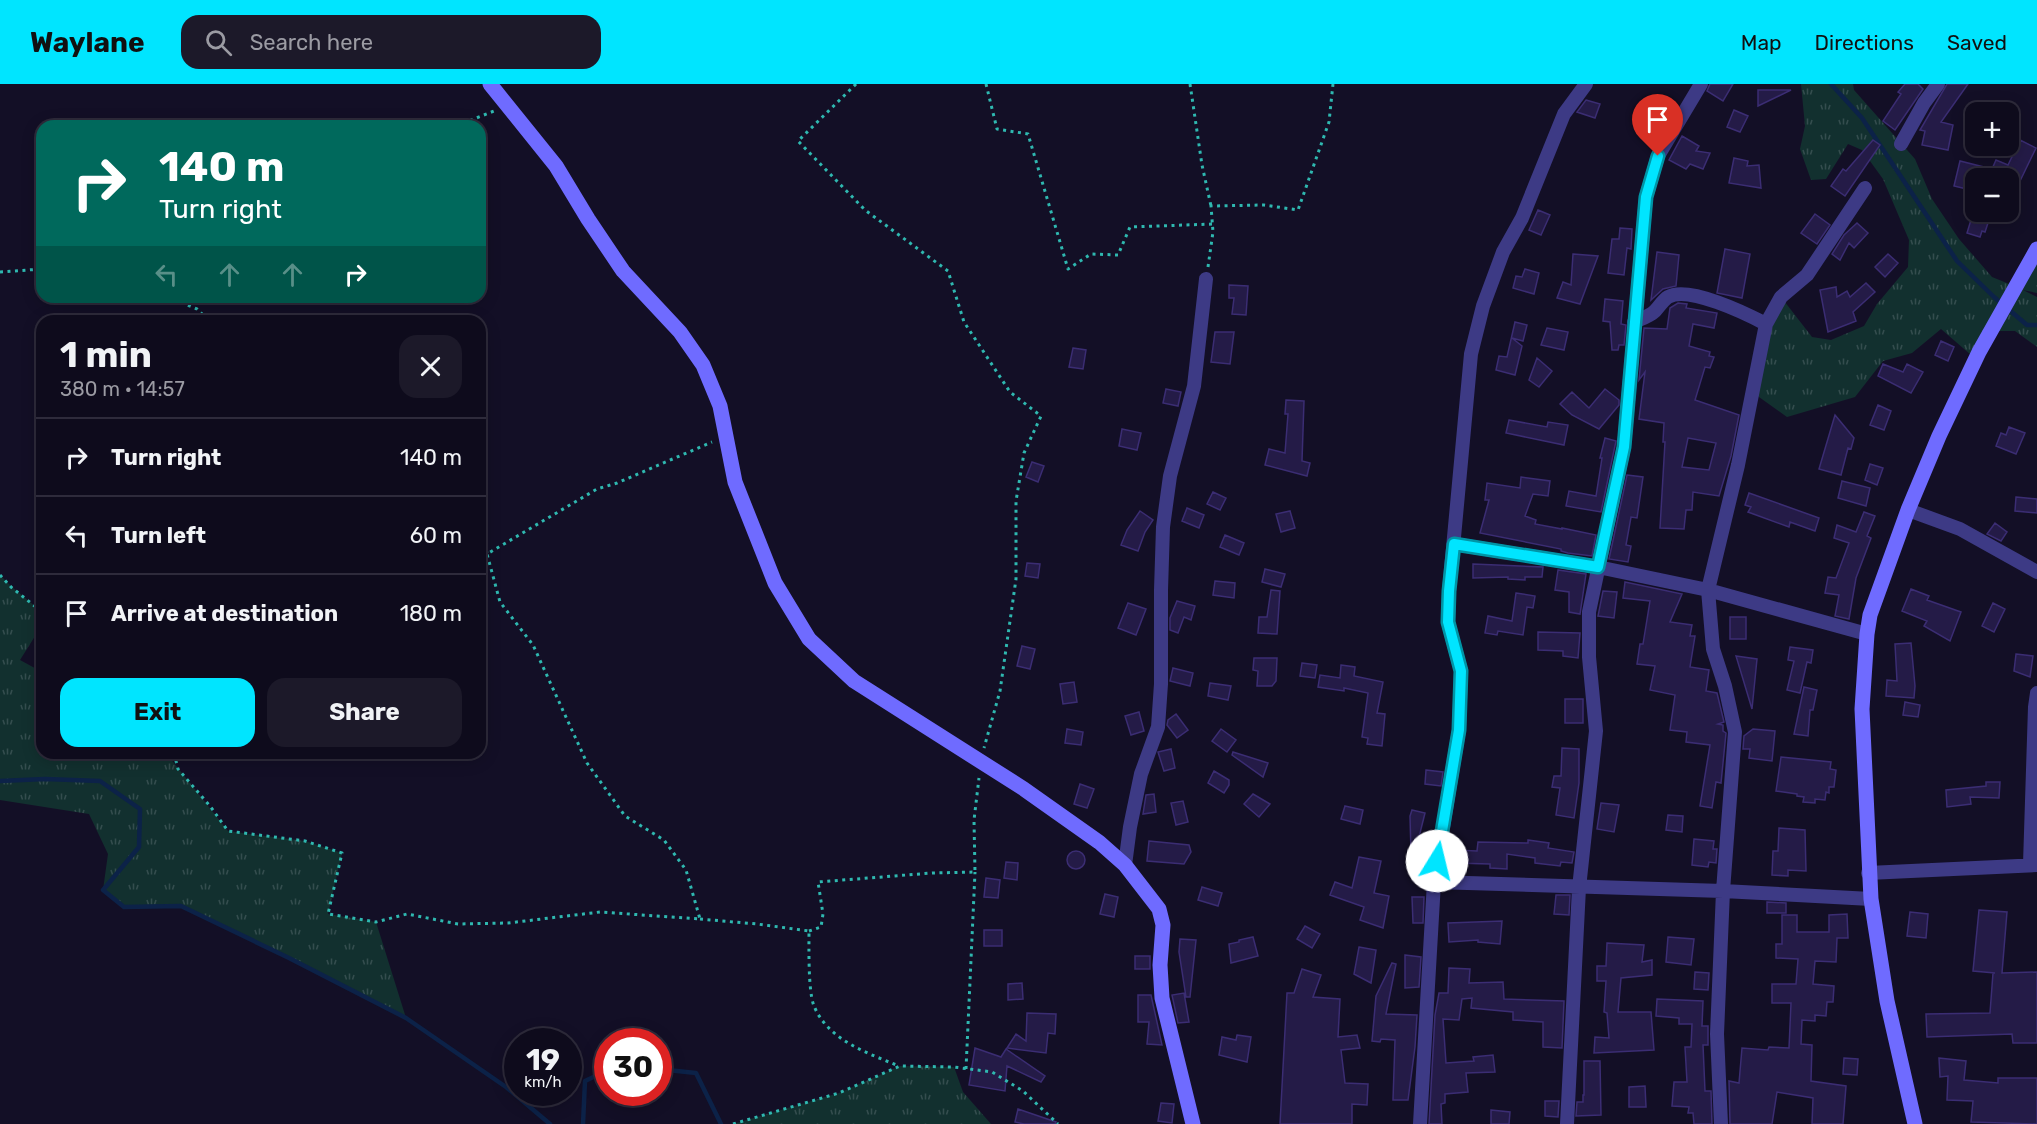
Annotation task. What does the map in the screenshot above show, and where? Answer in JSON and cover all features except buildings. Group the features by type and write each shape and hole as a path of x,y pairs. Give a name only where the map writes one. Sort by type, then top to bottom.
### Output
{"street":[{"path":"490,84 556,166 623,271 680,332 703,365 720,406 735,482 775,583 809,639 854,681 1100,842 1125,865 1159,909 1163,925 1160,965 1162,998 1193,1124"},
{"path":"1420,1124 1434,882 1459,730 1461,671 1448,622 1471,354 1483,306 1503,252 1522,218 1564,114 1586,84"},
{"path":"1567,1124 1579,888 1596,731 1589,657 1589,612 1624,447 1646,197 1658,156 1701,84"},
{"path":"1901,144 1924,103 1938,84"},
{"path":"1721,1124 1717,1034 1723,891 1735,732 1725,686 1713,649 1708,590 1738,465 1766,324 1780,297 1807,274 1865,188"},
{"path":"1915,1124 1887,1001 1870,899 1862,709 1867,634 1870,615 1908,510 1939,436 1979,352 2037,250"},
{"path":"1125,865 1130,827 1142,774 1158,727 1161,684 1163,527 1170,476 1194,386 1206,279"},
{"path":"1634,322 1653,314 1668,297 1691,295 1733,307 1766,324"},
{"path":"1908,510 1960,529 2037,572"},
{"path":"1454,544 1598,567 1708,590 1867,634"},
{"path":"1868,873 2033,864 2037,693"},
{"path":"1434,882 1723,891 1870,899"}],"path":[{"path":"856,84 798,141 865,210 948,271 964,322 1010,392 1041,416 1024,453 1017,491 1016,579 999,691 980,762 974,820 975,872 966,1069"},
{"path":"986,84 997,129 1028,134 1068,269 1091,254 1118,255 1130,227 1212,224"},
{"path":"1190,84 1202,165 1211,206 1213,232 1206,279"},
{"path":"1211,206 1264,205 1298,210 1329,122 1333,84"},
{"path":"0,272 36,269"},
{"path":"182,303 197,309 203,315"},
{"path":"487,554 597,489 616,483 726,435"},
{"path":"486,549 500,602 533,645 586,763 625,816 664,840 686,870 700,919"},
{"path":"0,574 36,607"},
{"path":"175,759 177,769 210,806 228,831 305,841 342,853 328,914 376,922 407,914 458,924 508,923 600,912 757,924 809,931 821,927 823,914 818,882 975,872"},
{"path":"809,931 813,1005 829,1029 861,1051 900,1066 992,1072 1023,1091 1058,1124"},
{"path":"733,1124 839,1092 900,1066"}],"green space":[{"path":"1801,84 1853,84 1854,90 1915,159 1932,199 1959,239 1992,277 2019,288 2037,254 2037,293 2023,290 2037,297 2037,347 2015,331 1994,331 1978,361 1941,329 1912,353 1883,361 1855,397 1787,417 1752,392 1781,297 1812,337 1831,340 1864,326 1877,304 1908,267 1909,240 1883,179 1862,150 1848,144 1826,179 1811,180 1800,149 1805,126"},
{"path":"0,575 36,607 36,635 20,660 36,669 36,759 171,759 228,831 305,841 342,853 328,914 376,922 406,1018 181,906 124,907 103,890 108,854 89,814 0,800"},
{"path":"900,1066 954,1067 963,1092 991,1124 733,1124 839,1093"}],"waterway":[{"path":"1831,84 1862,118 1957,261 2027,325 2037,325"},
{"path":"0,781 45,779 100,781 140,809 139,847 103,890 124,907 181,906 289,958 406,1018 506,1087 550,1124"},
{"path":"672,1070 696,1073 721,1124"},
{"path":"583,1124 585,1081 594,1077"}],"route":[{"path":"1437,861 1459,730 1461,671 1448,622 1454,544 1598,567 1624,447 1646,197 1658,156"}]}
